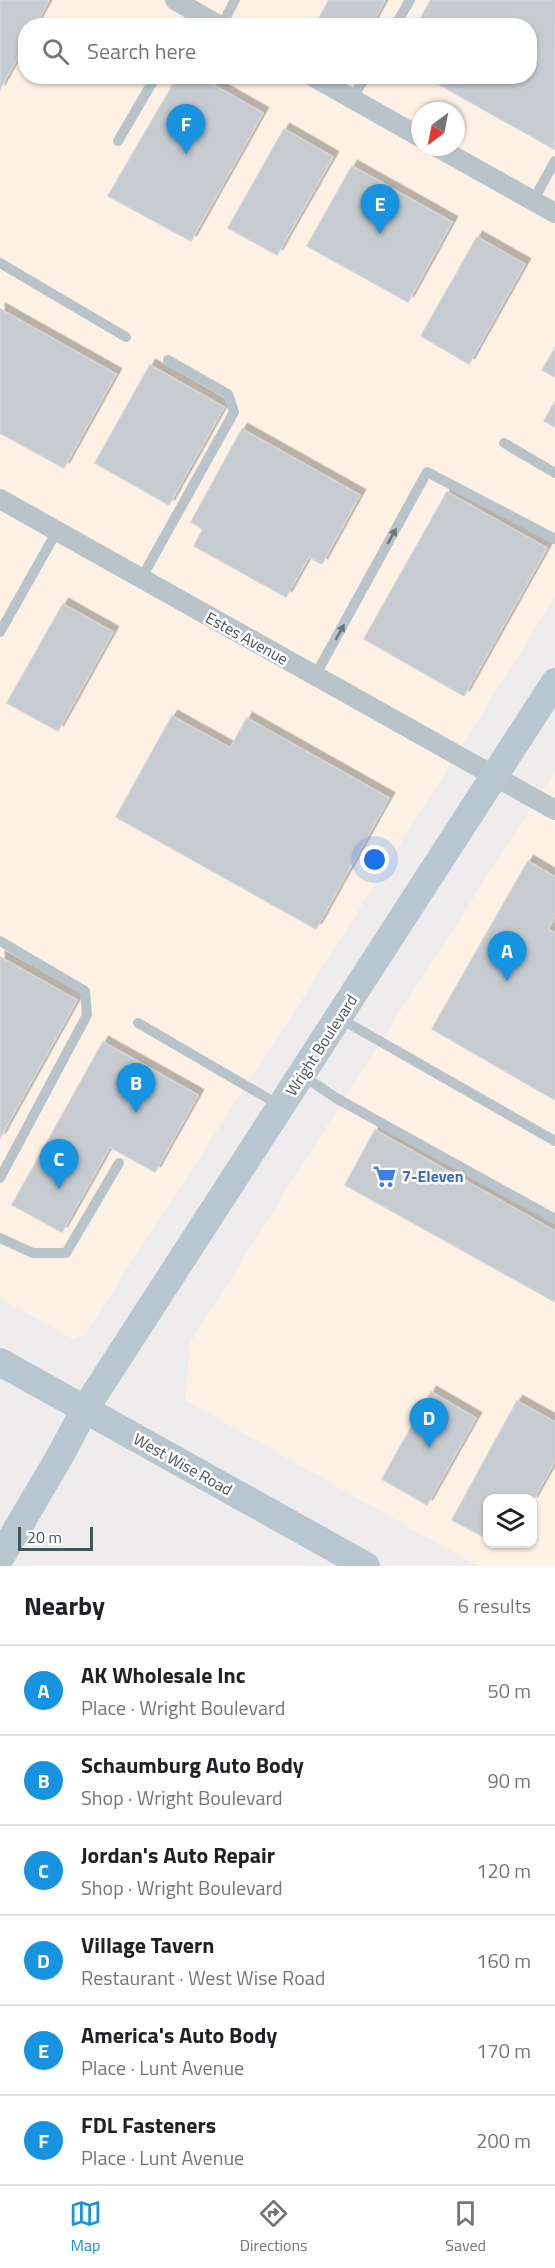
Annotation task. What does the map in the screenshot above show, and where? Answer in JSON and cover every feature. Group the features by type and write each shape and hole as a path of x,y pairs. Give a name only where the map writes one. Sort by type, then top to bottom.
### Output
{"street":[{"path":"175,0 190,18"},
{"path":"326,84 411,132"},
{"path":"453,156 555,213"},
{"name":"Estes Avenue","path":"0,499 555,810"},
{"name":"Wright Boulevard","path":"0,1558 60,1456 85,1408 555,682"},
{"name":"West Wise Road","path":"0,1362 366,1566"}],"lane":[{"path":"225,18 235,0"},
{"path":"400,18 410,0"},
{"path":"118,141 151,84"},
{"path":"352,99 361,84"},
{"path":"533,201 555,161"},
{"path":"1,265 126,337"},
{"path":"141,579 234,412 228,394 168,360"},
{"path":"504,442 555,473"},
{"path":"315,676 427,472 555,539"},
{"path":"0,632 57,531"},
{"path":"0,941 85,991 87,1015 0,1178"},
{"path":"339,1018 555,1141"},
{"path":"138,1023 281,1107"},
{"path":"301,1075 336,1098 555,1219"},
{"path":"0,1238 33,1253 66,1253 119,1163"}],"shaded area":[{"path":"0,0 555,0 555,597 323,967 85,1334 73,1339 0,1298"},
{"path":"555,771 555,1566 477,1566 185,1400 190,1343"}],"building":[{"path":"0,0 49,0 39,18 18,18 18,57 0,89"},
{"path":"329,0 385,0 375,18 319,18"},
{"path":"431,0 555,0 554,149 438,84 537,84 537,18 421,18"},
{"path":"173,84 212,84 263,113 191,241 108,196"},
{"path":"284,129 333,157 277,255 228,228"},
{"path":"352,166 452,222 408,302 307,246"},
{"path":"477,237 525,264 469,364 421,336"},
{"path":"0,309 116,374 64,468 0,433"},
{"path":"555,348 555,377 542,370"},
{"path":"150,365 224,407 169,505 95,463"},
{"path":"555,402 555,427 544,421"},
{"path":"242,429 360,495 322,564 309,557 286,597 194,546 203,529 191,522"},
{"path":"447,492 547,548 464,696 364,639"},
{"path":"63,604 113,632 58,731 7,703"},
{"path":"172,716 230,748 247,718 389,798 316,929 116,817"},
{"path":"528,861 555,877 555,916 548,929 555,933 555,1100 432,1029"},
{"path":"0,957 77,1000 0,1138"},
{"path":"103,1042 198,1095 155,1172 110,1147 62,1232 12,1205"},
{"path":"375,1130 555,1231 555,1302 345,1185"},
{"path":"431,1392 476,1418 427,1505 382,1479"},
{"path":"517,1401 555,1422 555,1461 536,1494 483,1494 483,1536 452,1520"}],"place":[{"name":"FDL Fasteners","path":"186,154"},
{"name":"America's Auto Body","path":"380,234"},
{"name":"AK Wholesale Inc","path":"507,981"},
{"name":"Schaumburg Auto Body","path":"136,1113"},
{"name":"7-Eleven","path":"384,1176"},
{"name":"Jordan's Auto Repair","path":"59,1189"},
{"name":"Village Tavern","path":"429,1448"}]}
